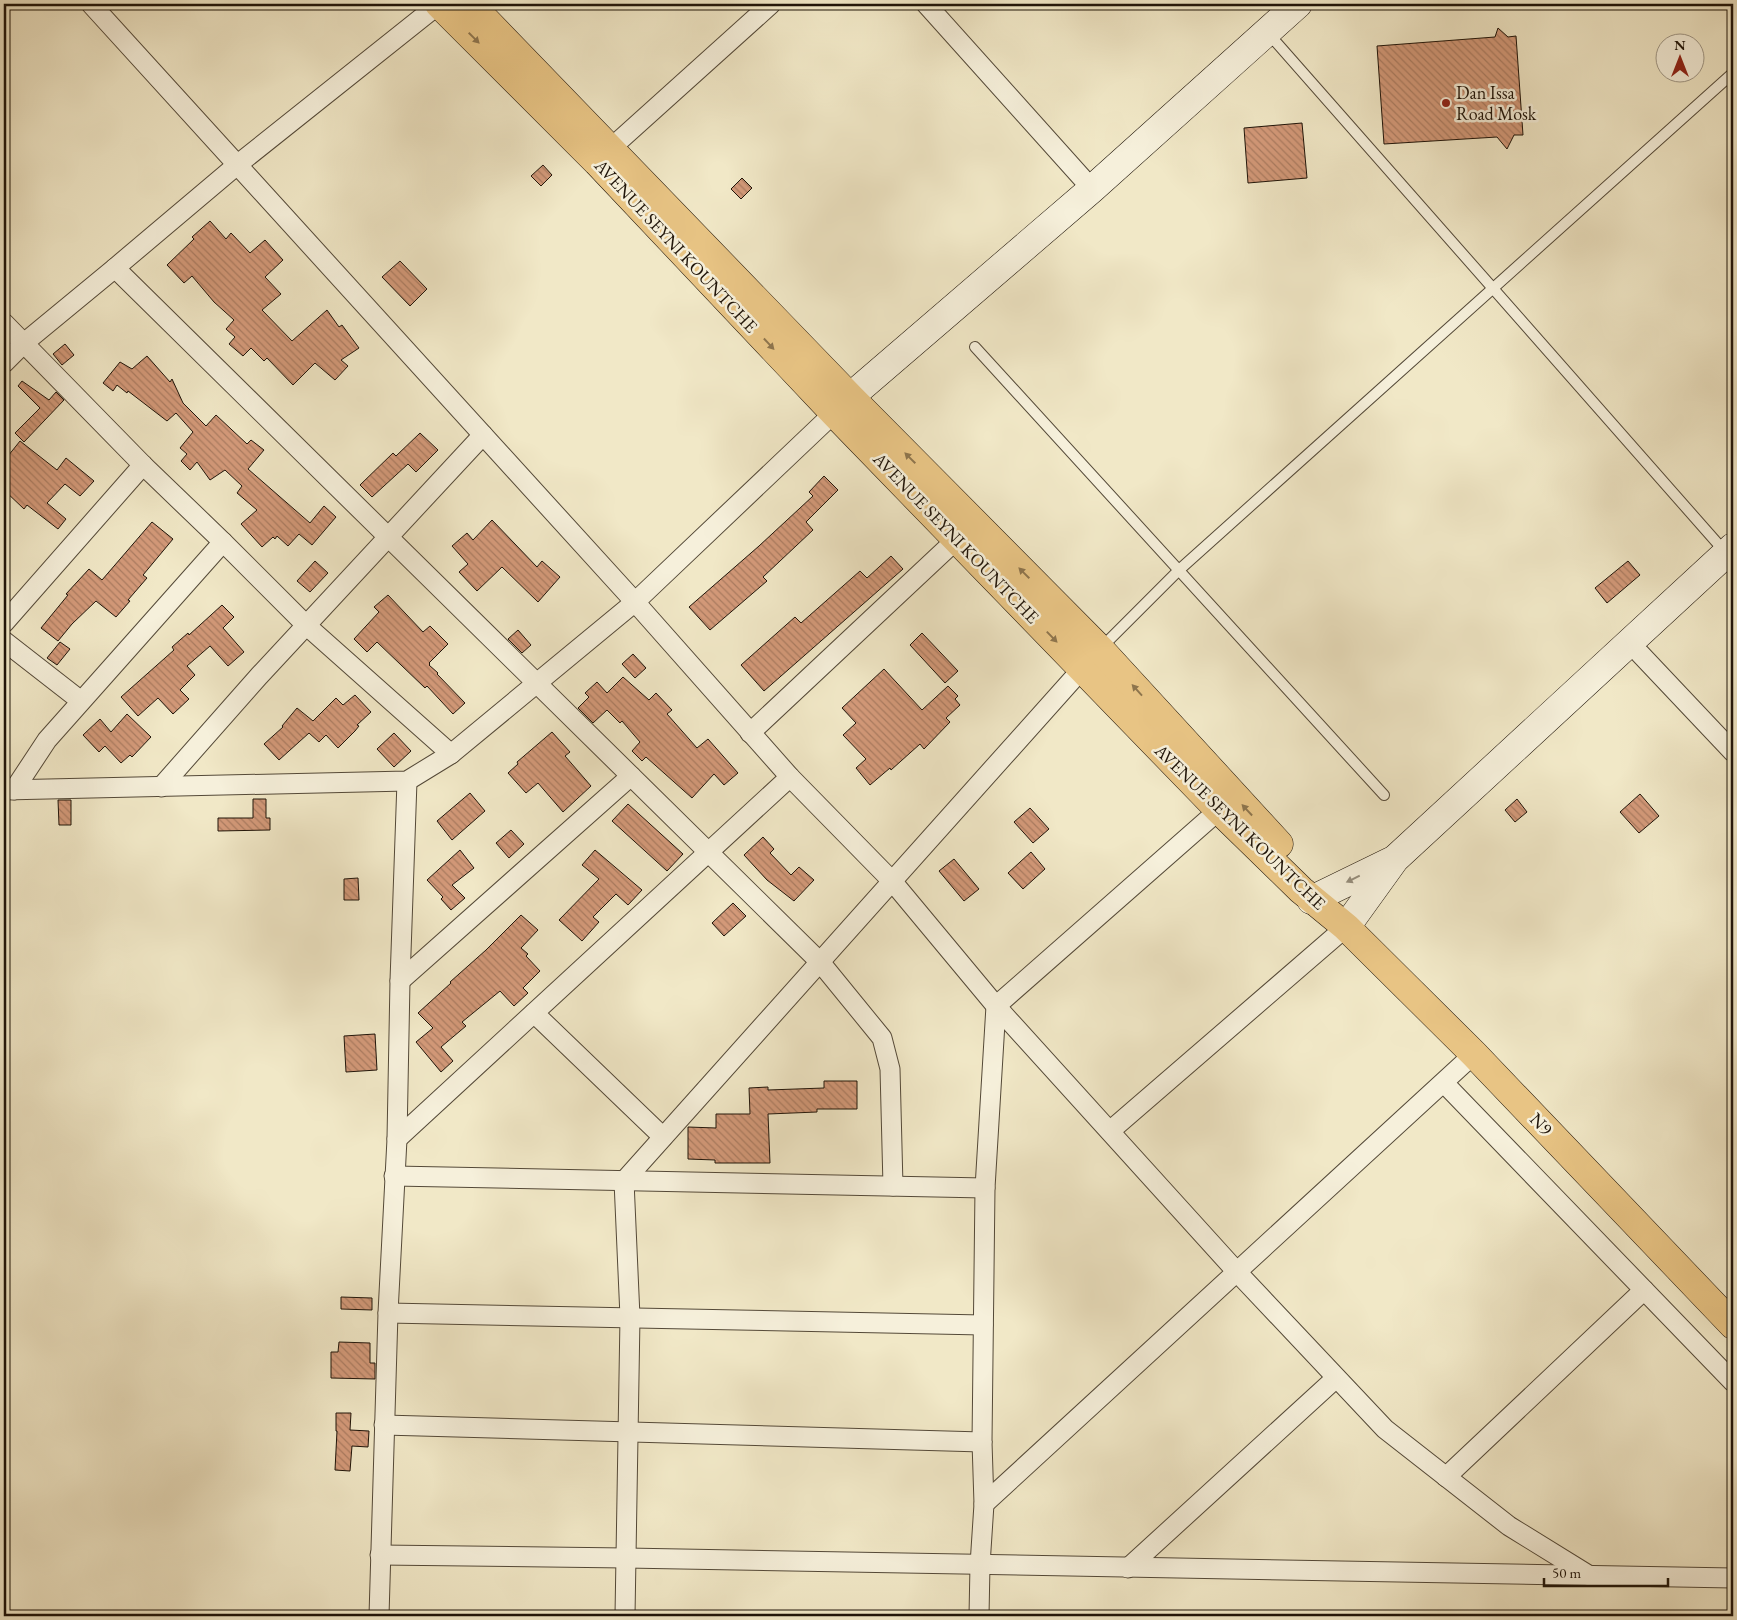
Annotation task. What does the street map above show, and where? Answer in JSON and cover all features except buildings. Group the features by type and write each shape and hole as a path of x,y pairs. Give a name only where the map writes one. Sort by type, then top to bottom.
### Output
{"highway":[{"name":"AVENUE SEYNI KOUNTCHE","path":"439,4 842,405 1092,659 1346,927"},
{"name":"AVENUE SEYNI KOUNTCHE","path":"470,4 610,149 842,405 957,539 1092,659 1219,810 1317,896"},
{"name":"N9","path":"1346,927 1474,1054 1733,1325"}],"main road":[{"path":"842,405 1092,189 1267,32 1288,7"},
{"path":"1346,927 1395,859 1730,550"},
{"path":"1317,896 1395,859"}],"street":[{"path":"91,4 635,602 790,777 892,882 996,1006 1237,1272 1385,1430 1509,1526 1590,1576"},
{"path":"4,363 24,343 236,165 439,4"},
{"path":"610,149 771,4"},
{"path":"926,4 1092,189"},
{"path":"115,268 820,962 882,1038 890,1069 894,1186"},
{"path":"4,323 143,465 307,626 450,754"},
{"path":"9,790 407,781 450,754 635,602 842,405"},
{"path":"161,787 219,720 483,435"},
{"path":"4,623 143,465"},
{"path":"750,733 957,539"},
{"path":"9,790 47,740 223,542"},
{"path":"4,641 81,701"},
{"path":"1629,642 1733,752"},
{"path":"625,1616 630,1317 624,1181 1092,659"},
{"path":"400,981 631,776"},
{"path":"397,1139 790,777"},
{"path":"379,1616 388,1313 397,1139 407,781"},
{"path":"979,1616 984,1504 982,1442 985,1188 996,1006 1219,810"},
{"path":"1110,1131 1346,927"},
{"path":"534,1013 663,1137"},
{"path":"984,1504 1474,1054"},
{"path":"1444,1083 1733,1382"},
{"path":"394,1176 985,1188"},
{"path":"1446,1477 1644,1290"},
{"path":"388,1313 983,1325"},
{"path":"1128,1568 1336,1378"},
{"path":"384,1425 982,1442"},
{"path":"380,1556 626,1558 1733,1578"}],"lane":[{"path":"1267,32 1493,289 1730,550"},
{"path":"1092,659 1179,570 1733,74"},
{"path":"975,347 1384,795"}],"place":[{"name":"Dan Issa Road Mosk","path":"1446,103"}]}
